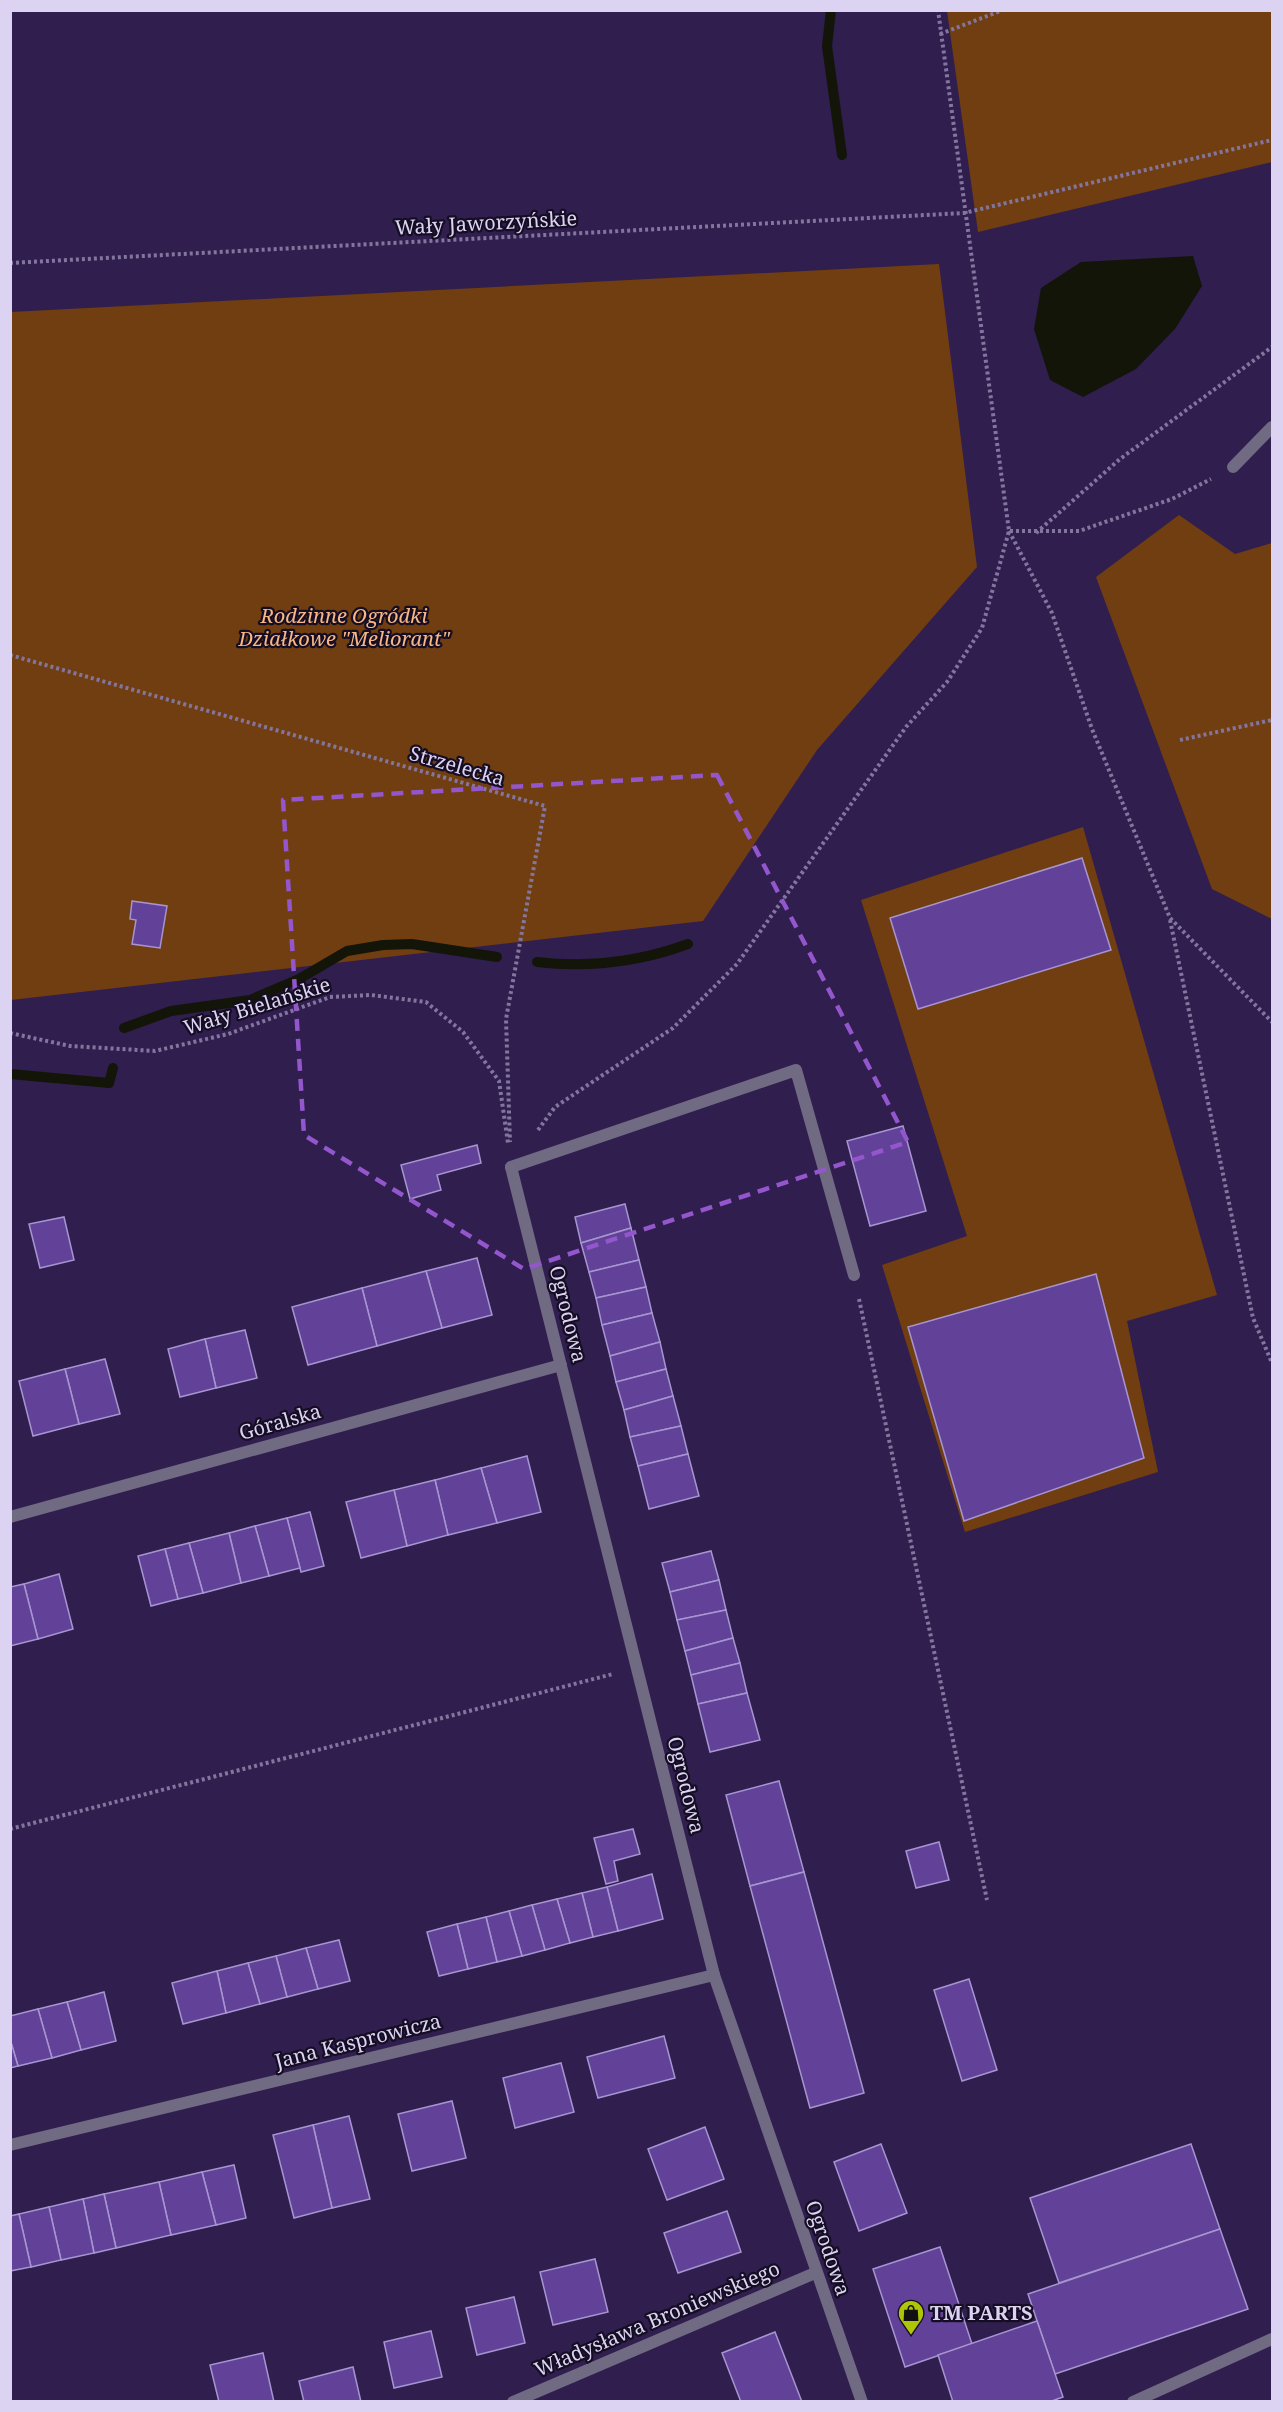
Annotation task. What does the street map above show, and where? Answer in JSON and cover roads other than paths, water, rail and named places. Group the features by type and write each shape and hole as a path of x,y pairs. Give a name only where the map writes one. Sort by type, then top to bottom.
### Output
{"street":[{"path":"1233,467 1272,427"},
{"name":"Ogrodowa","path":"855,1275 796,1070 511,1167 714,1975 815,2273 862,2402"},
{"name":"Góralska","path":"10,1517 561,1365"},
{"name":"Jana Kasprowicza","path":"10,2145 714,1975"},
{"name":"Władysława Broniewskiego","path":"513,2402 815,2273"},
{"path":"1133,2402 1272,2339"}],"waterway":[{"path":"831,10 827,46 842,155"},
{"path":"124,1028 171,1011 250,1000 299,979 347,951 383,945 412,944 497,957"},
{"path":"537,962 556,964 614,962 651,955 688,944"},
{"path":"10,1074 109,1083 113,1068"}],"place":[{"name":"TM PARTS","path":"911,2336"}],"park label":[{"name":"Rodzinne Ogródki Działkowe \"Meliorant\"","path":"344,628"}]}
